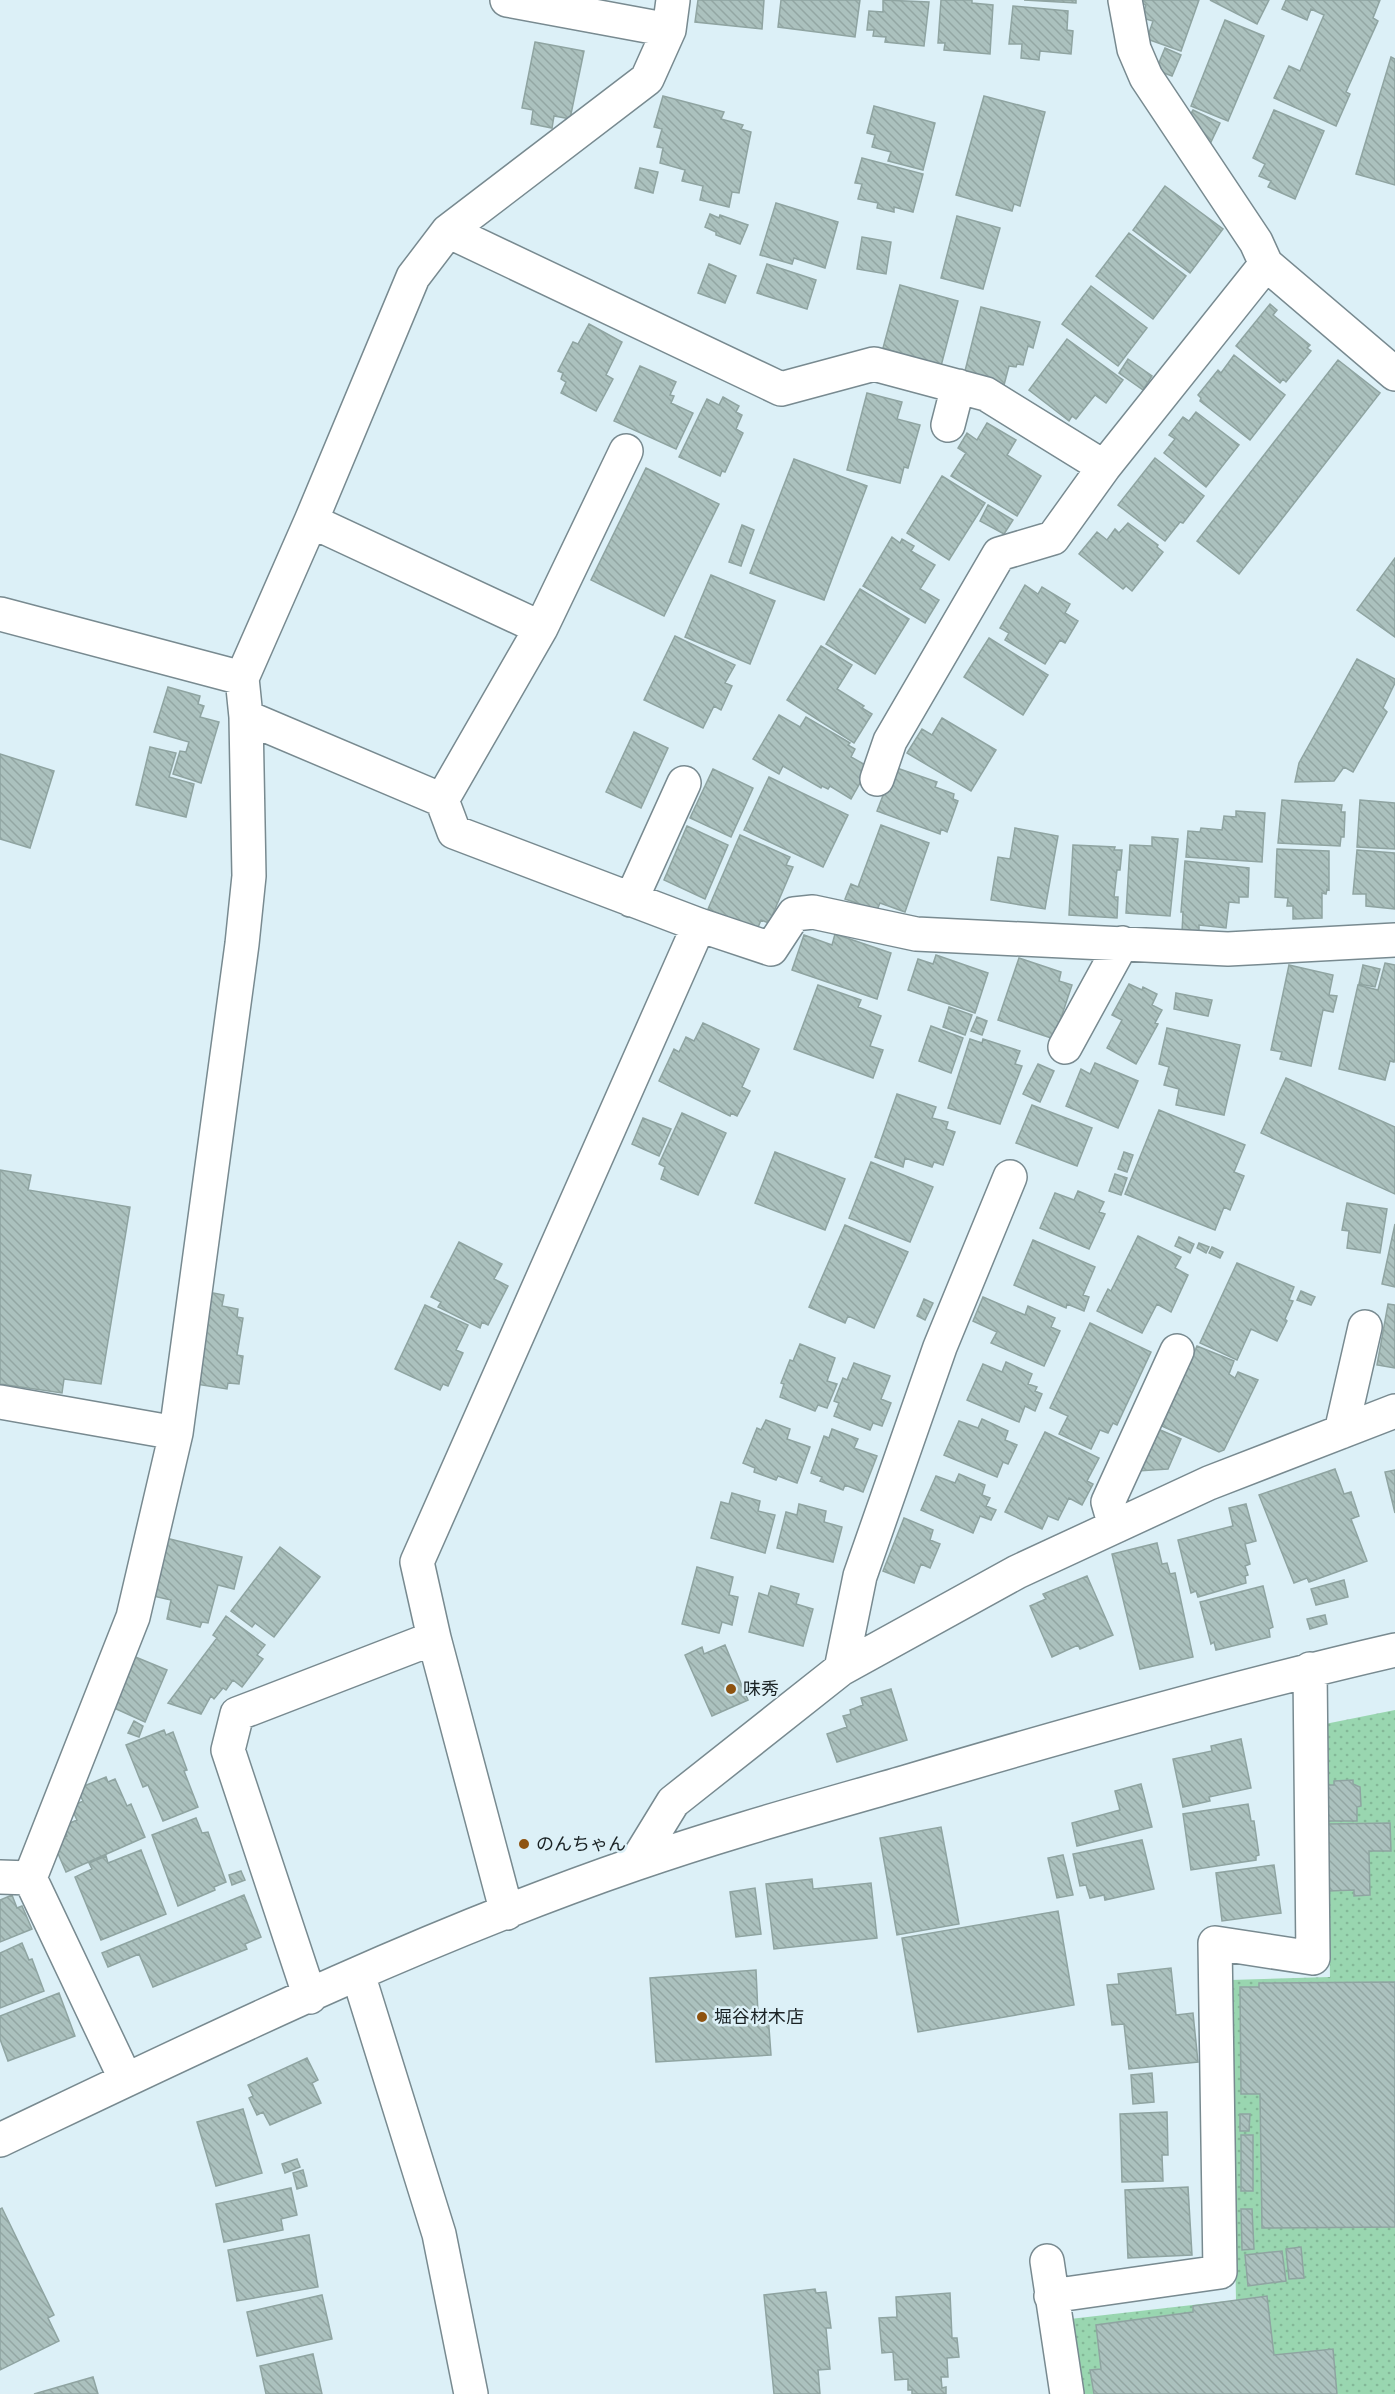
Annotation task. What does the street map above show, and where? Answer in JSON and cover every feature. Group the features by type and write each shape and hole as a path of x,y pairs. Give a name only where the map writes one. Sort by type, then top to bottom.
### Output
{"street":[{"path":"126,2080 15,1877 133,1617 176,1433 241,956 249,876 246,717 242,678 311,521 413,277 448,231 647,79 671,15 507,0"},
{"path":"1125,0 1134,49 1146,77 1256,242 1266,264 1395,374"},
{"path":"448,231 782,389 874,364 986,394 1104,467"},
{"path":"877,779 890,741 936,684 999,554 1054,550 1053,538 1104,467 1266,264"},
{"path":"948,425 958,386"},
{"path":"442,800 542,628 626,451"},
{"path":"311,521 542,628"},
{"path":"0,614 242,678"},
{"path":"246,717 442,800 454,832 631,900 771,949 794,914 813,912 916,934 1228,949 1395,940"},
{"path":"631,900 684,783"},
{"path":"507,1913 434,1638 417,1562 699,925"},
{"path":"1065,1047 1122,943"},
{"path":"841,1669 863,1565 940,1347 1010,1177"},
{"path":"1341,1432 1365,1327"},
{"path":"1115,1526 1108,1502 1177,1351"},
{"path":"0,1402 176,1433"},
{"path":"635,1864 673,1802 841,1669 1017,1572 1115,1526 1209,1483 1395,1412"},
{"path":"310,1997 228,1750 237,1714 434,1638"},
{"path":"0,2140 358,1974 635,1864 775,1820 1078,1731 1395,1650"},
{"path":"1051,2296 1220,2272 1215,1943 1313,1958 1310,1670"},
{"path":"358,1974 439,2234 471,2394"},
{"path":"1047,2261 1067,2394"}],"green space":[{"path":"1395,1710 1395,2394 1080,2394 1070,2319 1236,2300 1230,1980 1330,1977 1325,1724"}],"building":[{"path":"698,0 764,0 762,29 695,22"},
{"path":"781,0 860,0 855,37 778,27"},
{"path":"883,0 929,2 924,46 885,42 886,37 873,36 874,30 867,30 869,11 883,12"},
{"path":"941,0 972,0 972,3 993,5 990,54 944,50 945,43 938,43"},
{"path":"1024,0 1076,0 1076,3"},
{"path":"1142,0 1199,0 1181,51 1147,39 1153,21 1142,18 1146,5 1141,3"},
{"path":"1210,0 1269,0 1257,24"},
{"path":"1286,0 1380,0 1373,18 1378,21 1346,92 1350,94 1336,126 1274,98 1289,66 1300,71 1324,15 1311,9 1307,20 1282,9"},
{"path":"1013,6 1068,11 1067,30 1073,31 1071,54 1040,51 1039,60 1021,58 1022,44 1009,44"},
{"path":"1225,20 1264,36 1228,121 1191,106"},
{"path":"535,42 584,51 570,119 554,116 552,128 531,124 533,110 522,108"},
{"path":"1165,48 1181,55 1172,76 1156,70"},
{"path":"1391,57 1395,59 1395,185 1356,174"},
{"path":"663,96 724,112 721,119 743,125 741,129 751,132 739,193 732,192 729,207 700,200 703,186 682,181 685,170 660,163 663,148 657,147 662,129 654,127"},
{"path":"984,96 1045,112 1020,206 1014,204 1012,211 956,195"},
{"path":"874,106 935,123 923,170 888,161 891,152 872,147 875,135 867,133"},
{"path":"1193,110 1220,123 1210,144 1189,117"},
{"path":"1274,110 1324,131 1295,199 1268,187 1271,181 1259,176 1265,164 1253,158"},
{"path":"862,158 923,174 913,212 894,207 894,212 877,208 878,203 858,199 862,184 855,183"},
{"path":"640,168 658,172 653,193 635,188"},
{"path":"1165,186 1223,229 1190,273 1133,230"},
{"path":"776,203 838,222 825,268 794,258 792,264 760,255"},
{"path":"710,214 719,218 720,215 748,225 740,244 716,235 716,232 705,227"},
{"path":"957,216 1000,228 983,289 941,278"},
{"path":"1129,233 1186,276 1153,319 1096,276"},
{"path":"862,237 891,242 886,274 857,269"},
{"path":"709,264 736,276 725,303 698,293"},
{"path":"767,264 816,280 807,309 757,293"},
{"path":"900,285 958,301 941,366 883,348"},
{"path":"1091,286 1147,328 1118,366 1062,324"},
{"path":"1270,304 1277,310 1273,315 1310,345 1307,348 1311,351 1286,382 1283,379 1280,383 1236,346"},
{"path":"981,307 1040,322 1033,348 1028,346 1023,365 1009,366 1004,385 964,375"},
{"path":"589,324 622,342 606,375 613,379 596,411 561,393 566,382 561,379 563,373 558,371 573,342 578,344"},
{"path":"1067,339 1123,380 1106,403 1095,395 1076,419 1072,416 1069,421 1029,390"},
{"path":"1234,355 1285,395 1250,440 1200,401 1201,398 1198,395 1218,370 1221,373"},
{"path":"1128,359 1152,376 1143,390 1119,373"},
{"path":"1338,360 1380,393 1239,574 1197,541"},
{"path":"640,366 676,382 670,395 674,396 671,403 693,413 676,449 614,421"},
{"path":"867,393 902,402 897,419 920,425 908,468 904,467 900,483 847,470"},
{"path":"723,397 739,406 736,412 742,415 736,429 743,433 725,472 722,471 720,476 679,457 707,399 719,405"},
{"path":"1196,412 1239,445 1206,487 1164,453 1175,439 1169,435 1183,417 1189,421"},
{"path":"987,423 1016,440 1007,455 1041,476 1017,516 951,476 966,453 958,448 967,433 977,440"},
{"path":"1155,458 1204,496 1183,523 1180,522 1165,541 1118,505"},
{"path":"794,459 867,486 824,600 750,573"},
{"path":"646,468 719,504 664,616 591,580"},
{"path":"942,476 985,503 949,560 907,533"},
{"path":"988,505 1013,520 1004,534 980,521"},
{"path":"1128,523 1158,545 1157,547 1163,552 1132,591 1126,586 1123,589 1079,554 1097,532 1107,540 1115,529 1119,533"},
{"path":"742,525 754,530 741,566 729,562"},
{"path":"892,537 900,543 902,539 914,546 911,551 935,565 920,589 939,600 925,623 863,586"},
{"path":"1395,558 1395,637 1357,610"},
{"path":"711,575 775,601 750,664 685,637"},
{"path":"1025,585 1038,594 1042,587 1070,604 1065,613 1078,621 1065,643 1060,640 1045,664 1005,640 1009,633 1000,628"},
{"path":"860,589 909,619 875,674 826,644"},
{"path":"675,636 735,665 725,683 732,686 721,710 714,706 703,728 644,700"},
{"path":"989,638 1048,675 1023,715 964,677"},
{"path":"821,646 852,665 837,689 864,706 862,708 872,714 854,743 787,700"},
{"path":"1357,659 1395,679 1383,708 1387,712 1353,772 1344,767 1334,781 1295,782 1299,763"},
{"path":"168,687 200,696 198,704 204,706 200,717 219,722 201,783 173,774 180,751 186,752 189,742 154,732"},
{"path":"779,715 800,727 806,717 850,743 848,745 855,749 851,757 869,767 851,799 830,786 828,789 822,786 821,788 783,766 779,774 753,759"},
{"path":"942,718 996,750 971,791 907,753 922,729 932,735"},
{"path":"634,732 668,748 641,808 606,792"},
{"path":"150,747 176,753 169,777 194,784 186,817 136,805"},
{"path":"0,754 54,771 30,848 0,839"},
{"path":"894,767 937,782 935,787 954,794 953,799 958,801 947,832 941,829 940,834 877,811"},
{"path":"713,769 753,788 731,837 690,818"},
{"path":"769,777 848,815 823,867 744,830"},
{"path":"1282,800 1342,805 1341,812 1345,812 1344,837 1341,837 1340,846 1278,843"},
{"path":"1360,800 1395,803 1395,849 1357,847"},
{"path":"1236,811 1265,813 1262,862 1186,857 1188,831 1200,832 1201,828 1222,830 1224,816 1236,817"},
{"path":"881,825 929,843 905,912 880,903 877,910 845,899 851,884 858,887"},
{"path":"687,826 728,845 705,899 664,880"},
{"path":"1015,828 1058,836 1045,909 991,900 998,857 1010,859"},
{"path":"740,835 790,857 786,865 793,867 769,923 761,920 757,930 708,909"},
{"path":"1152,837 1178,839 1170,916 1126,913 1130,845 1152,846"},
{"path":"1073,845 1115,847 1114,850 1122,850 1114,897 1118,897 1117,918 1069,915"},
{"path":"1277,849 1329,851 1329,890 1327,889 1326,894 1322,893 1322,918 1293,919 1293,906 1287,906 1288,898 1275,897"},
{"path":"1357,850 1395,853 1395,909 1366,906 1366,894 1353,894"},
{"path":"1185,861 1249,868 1248,897 1239,897 1239,903 1229,902 1226,928 1199,925 1199,933 1182,932 1183,912 1181,912"},
{"path":"835,934 891,953 877,999 792,970 804,935 832,945"},
{"path":"936,955 988,973 975,1013 908,990 918,959 933,964"},
{"path":"1019,958 1061,972 1059,981 1072,985 1054,1039 998,1020"},
{"path":"1385,963 1395,965 1395,1059 1394,1062 1390,1061 1385,1080 1339,1069 1358,985 1378,990"},
{"path":"1289,965 1333,975 1329,995 1337,996 1333,1012 1323,1010 1311,1066 1280,1059 1282,1052 1271,1050"},
{"path":"1363,965 1380,969 1375,987 1359,984"},
{"path":"1129,984 1142,990 1143,987 1157,994 1152,1005 1162,1010 1155,1023 1158,1024 1136,1064 1107,1048 1122,1020 1112,1015"},
{"path":"818,985 861,1000 858,1007 881,1016 870,1046 883,1050 873,1078 794,1049"},
{"path":"1176,993 1212,1000 1208,1016 1174,1009"},
{"path":"949,1007 972,1015 965,1035 943,1027"},
{"path":"977,1017 987,1021 982,1035 971,1031"},
{"path":"703,1023 759,1049 742,1087 750,1091 737,1116 731,1113 730,1116 659,1081 674,1049 679,1052 686,1037 694,1041"},
{"path":"931,1026 963,1038 951,1073 919,1061"},
{"path":"1167,1028 1240,1045 1224,1115 1176,1105 1179,1089 1164,1085 1169,1067 1159,1064"},
{"path":"970,1039 982,1043 983,1039 1020,1051 1015,1064 1022,1066 1000,1124 948,1108"},
{"path":"1095,1063 1138,1081 1118,1128 1066,1106 1081,1069 1090,1074"},
{"path":"1038,1064 1054,1071 1040,1102 1023,1094"},
{"path":"1286,1078 1395,1127 1395,1194 1261,1133"},
{"path":"897,1094 936,1107 932,1118 948,1122 946,1129 955,1132 943,1165 934,1162 932,1167 905,1158 903,1167 875,1157"},
{"path":"1032,1105 1092,1128 1077,1166 1016,1143"},
{"path":"1159,1110 1245,1145 1234,1172 1244,1176 1230,1210 1224,1207 1215,1230 1125,1194"},
{"path":"682,1113 726,1133 698,1195 661,1179 665,1167 659,1164"},
{"path":"643,1118 671,1129 659,1156 632,1144"},
{"path":"775,1152 845,1179 825,1230 755,1203"},
{"path":"1124,1152 1133,1155 1127,1172 1118,1169"},
{"path":"871,1162 933,1187 910,1242 849,1218"},
{"path":"0,1170 31,1175 28,1190 130,1207 101,1384 64,1379 62,1393 0,1384"},
{"path":"1115,1174 1127,1178 1121,1195 1109,1191"},
{"path":"1078,1191 1104,1202 1099,1212 1105,1214 1089,1249 1040,1228 1055,1193 1074,1200"},
{"path":"1347,1203 1387,1209 1380,1253 1347,1248 1349,1231 1342,1230"},
{"path":"1395,1224 1395,1287 1382,1284"},
{"path":"845,1225 908,1252 874,1328 848,1316 845,1323 809,1307"},
{"path":"1138,1236 1181,1257 1175,1268 1188,1275 1171,1312 1157,1304 1142,1333 1097,1311 1108,1289 1111,1291"},
{"path":"1179,1237 1194,1244 1190,1253 1175,1246"},
{"path":"1033,1240 1095,1267 1083,1295 1089,1297 1084,1311 1067,1304 1066,1308 1014,1285"},
{"path":"459,1242 502,1264 494,1279 508,1286 488,1325 482,1322 480,1328 438,1307 441,1302 431,1297"},
{"path":"1199,1243 1209,1247 1206,1253 1197,1248"},
{"path":"1212,1247 1223,1252 1220,1258 1209,1253"},
{"path":"1237,1263 1294,1287 1289,1300 1293,1301 1285,1319 1287,1321 1277,1341 1251,1329 1237,1360 1200,1343"},
{"path":"1301,1291 1315,1297 1311,1305 1297,1300"},
{"path":"208,1292 224,1295 222,1306 238,1309 237,1317 243,1318 237,1355 243,1356 239,1384 228,1383 227,1389 189,1383"},
{"path":"983,1297 1025,1315 1028,1306 1055,1318 1051,1327 1060,1331 1044,1366 991,1343 997,1332 973,1321"},
{"path":"924,1299 933,1303 925,1320 917,1316"},
{"path":"1388,1304 1395,1305 1395,1368 1377,1365"},
{"path":"425,1305 468,1325 456,1350 463,1353 448,1386 443,1384 440,1390 395,1369"},
{"path":"1090,1323 1151,1352 1117,1425 1113,1423 1108,1433 1100,1430 1091,1449 1059,1434 1068,1416 1050,1408"},
{"path":"800,1344 835,1358 827,1381 837,1384 827,1408 818,1405 815,1411 780,1397 784,1384 781,1383 790,1360 793,1361"},
{"path":"1197,1346 1234,1361 1229,1374 1235,1378 1238,1372 1258,1380 1224,1450 1219,1452 1162,1426"},
{"path":"1006,1362 1032,1374 1028,1384 1037,1387 1035,1391 1042,1394 1035,1411 1025,1406 1019,1422 967,1400 983,1364 1002,1372"},
{"path":"854,1363 890,1376 881,1399 891,1403 882,1426 873,1423 870,1430 834,1416 839,1403 834,1401 843,1378 847,1380"},
{"path":"982,1419 1008,1431 1005,1440 1017,1445 1008,1464 1003,1462 997,1477 944,1455 959,1421 978,1428"},
{"path":"766,1420 790,1429 787,1439 810,1447 797,1483 778,1476 776,1480 754,1472 755,1468 743,1463 757,1428 761,1430"},
{"path":"832,1429 858,1439 854,1448 877,1456 863,1492 845,1485 843,1490 820,1481 822,1477 811,1473 824,1436 829,1438"},
{"path":"1158,1429 1181,1439 1168,1469 1138,1471"},
{"path":"1045,1432 1099,1458 1087,1481 1093,1484 1082,1505 1069,1498 1058,1520 1048,1516 1042,1529 1005,1512"},
{"path":"1335,1469 1344,1494 1351,1492 1359,1516 1351,1519 1367,1561 1309,1582 1307,1578 1294,1583 1259,1495"},
{"path":"1395,1470 1395,1513 1385,1472"},
{"path":"959,1474 985,1485 982,1495 990,1498 986,1506 996,1510 991,1520 980,1516 973,1533 921,1510 936,1476 955,1483"},
{"path":"732,1493 760,1501 758,1511 775,1515 765,1553 711,1538 721,1502 729,1504"},
{"path":"799,1504 826,1511 824,1522 842,1527 833,1562 777,1548 786,1512 797,1515"},
{"path":"1246,1504 1256,1541 1245,1544 1250,1564 1245,1566 1248,1575 1245,1576 1246,1583 1198,1597 1196,1591 1191,1593 1178,1540 1233,1526 1229,1508"},
{"path":"904,1518 933,1530 930,1540 940,1544 930,1568 921,1564 914,1583 883,1571"},
{"path":"166,1538 242,1557 234,1589 218,1585 208,1623 202,1622 200,1627 167,1619 171,1600 153,1596"},
{"path":"1157,1543 1162,1564 1167,1563 1170,1574 1175,1573 1193,1657 1140,1669 1112,1554"},
{"path":"280,1547 320,1577 274,1637 255,1623 252,1627 231,1611"},
{"path":"697,1567 733,1577 729,1595 738,1597 732,1625 722,1622 719,1633 682,1624"},
{"path":"1087,1576 1113,1635 1080,1649 1078,1645 1052,1657 1030,1606 1046,1599 1043,1594"},
{"path":"1344,1580 1348,1597 1316,1605 1311,1589"},
{"path":"771,1586 799,1594 796,1604 813,1609 803,1646 749,1632 759,1593 768,1596"},
{"path":"1263,1586 1273,1627 1269,1629 1270,1637 1216,1650 1214,1642 1211,1644 1200,1602"},
{"path":"1325,1615 1327,1624 1310,1629 1307,1619"},
{"path":"226,1616 265,1645 257,1655 263,1659 242,1687 233,1680 226,1690 223,1688 214,1699 211,1696 201,1714 168,1703 217,1638 213,1635"},
{"path":"725,1645 748,1700 712,1716 685,1655 702,1647 704,1654"},
{"path":"133,1656 167,1670 145,1722 112,1707"},
{"path":"891,1689 907,1740 837,1762 827,1734 847,1727 843,1716 851,1714 850,1710 863,1705 861,1698"},
{"path":"134,1721 143,1726 139,1737 128,1733"},
{"path":"164,1730 166,1735 173,1732 187,1770 184,1771 198,1807 163,1821 148,1785 143,1787 126,1745"},
{"path":"1241,1739 1251,1788 1209,1797 1210,1801 1183,1807 1173,1759 1212,1751 1211,1746"},
{"path":"106,1777 108,1782 115,1779 127,1806 131,1804 145,1837 66,1872 53,1842 67,1836 63,1826 77,1820 71,1807 83,1801 77,1789"},
{"path":"1353,1780 1353,1784 1360,1787 1361,1806 1357,1807 1357,1821 1328,1821 1327,1785 1334,1785 1334,1781"},
{"path":"1141,1784 1152,1827 1077,1846 1072,1823 1120,1810 1115,1791"},
{"path":"1248,1804 1251,1821 1254,1821 1259,1855 1256,1856 1256,1860 1191,1870 1183,1814"},
{"path":"196,1818 202,1833 208,1832 226,1882 214,1887 215,1890 178,1906 152,1835"},
{"path":"1390,1823 1391,1851 1369,1851 1370,1895 1354,1896 1354,1890 1329,1891 1328,1824"},
{"path":"941,1827 959,1924 897,1935 880,1838"},
{"path":"1142,1840 1154,1889 1105,1900 1104,1895 1090,1898 1086,1885 1080,1886 1073,1854"},
{"path":"141,1850 166,1914 101,1940 75,1877 92,1869 89,1863 106,1856 108,1863"},
{"path":"1063,1855 1073,1895 1057,1898 1048,1858"},
{"path":"1274,1865 1281,1913 1222,1921 1216,1873"},
{"path":"241,1871 245,1880 232,1885 229,1875"},
{"path":"812,1879 813,1889 871,1883 877,1938 774,1949 766,1884"},
{"path":"755,1888 761,1934 736,1937 730,1892"},
{"path":"12,1895 17,1908 22,1906 32,1929 0,1942 0,1900"},
{"path":"244,1895 261,1937 245,1944 247,1949 153,1987 139,1954 108,1967 102,1953"},
{"path":"1058,1911 1074,2005 918,2032 902,1938"},
{"path":"22,1943 29,1960 32,1959 44,1991 0,2008 0,1953"},
{"path":"1171,1968 1176,2015 1193,2013 1198,2062 1129,2069 1124,2024 1112,2025 1107,1985 1119,1984 1118,1974"},
{"path":"756,1970 758,2014 768,2014 771,2055 656,2062 650,1978"},
{"path":"1395,1982 1395,2227 1262,2228 1260,2094 1241,2094 1240,1987 1259,1987 1259,1983"},
{"path":"59,1993 75,2036 8,2061 0,2039 0,2016"},
{"path":"307,2058 318,2080 312,2083 321,2103 270,2125 263,2112 257,2115 249,2098 253,2096 248,2085"},
{"path":"1152,2073 1154,2102 1133,2104 1131,2075"},
{"path":"243,2109 262,2173 216,2186 197,2122"},
{"path":"1167,2112 1168,2155 1162,2155 1163,2181 1122,2182 1120,2114"},
{"path":"1240,2114 1250,2114 1249,2131 1240,2131"},
{"path":"1241,2135 1253,2135 1253,2191 1241,2191"},
{"path":"297,2159 300,2167 285,2173 282,2164"},
{"path":"303,2170 307,2186 297,2189 293,2173"},
{"path":"1188,2187 1192,2255 1128,2258 1125,2190"},
{"path":"291,2188 297,2215 281,2219 283,2230 224,2242 216,2204"},
{"path":"2,2208 54,2315 48,2318 59,2341 0,2370 0,2209"},
{"path":"1241,2209 1252,2209 1254,2249 1242,2250"},
{"path":"309,2235 318,2287 237,2301 228,2250"},
{"path":"1301,2247 1304,2278 1289,2279 1286,2249"},
{"path":"1282,2251 1286,2281 1248,2286 1245,2255"},
{"path":"815,2289 816,2293 826,2292 831,2328 826,2328 830,2369 818,2370 820,2394 774,2394 764,2295"},
{"path":"950,2293 952,2338 957,2338 959,2357 947,2358 948,2377 941,2377 942,2388 946,2387 946,2394 912,2394 912,2390 908,2390 908,2379 895,2380 893,2352 882,2353 879,2318 897,2317 896,2297"},
{"path":"322,2295 332,2339 257,2356 247,2312"},
{"path":"1267,2296 1274,2355 1333,2349 1337,2394 1094,2394 1090,2370 1101,2369 1096,2325 1193,2312 1193,2306"},
{"path":"313,2354 322,2394 266,2394 260,2366"},
{"path":"93,2377 98,2394 34,2394"}],"place":[{"name":"味秀","path":"731,1689"},
{"name":"のんちゃん","path":"524,1844"},
{"name":"堀谷材木店","path":"702,2017"}]}
